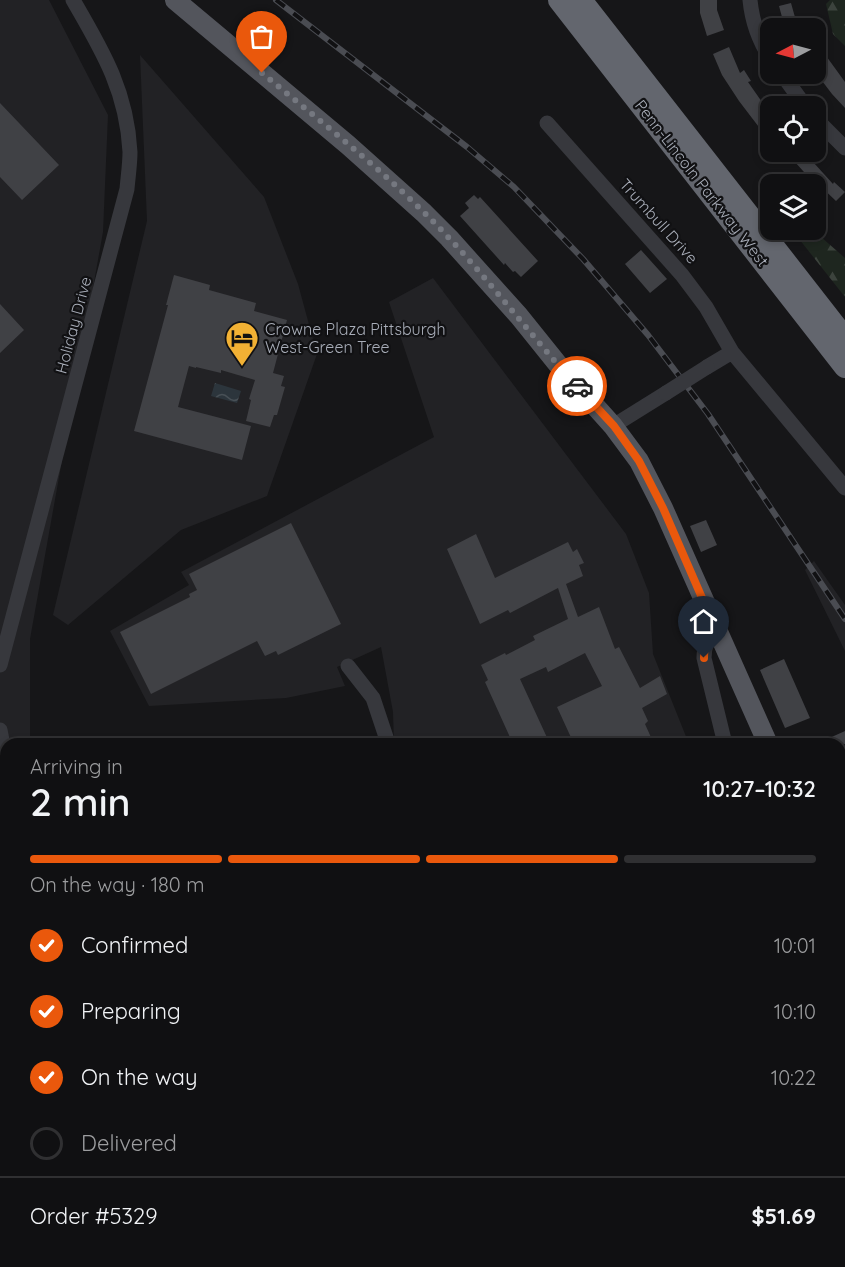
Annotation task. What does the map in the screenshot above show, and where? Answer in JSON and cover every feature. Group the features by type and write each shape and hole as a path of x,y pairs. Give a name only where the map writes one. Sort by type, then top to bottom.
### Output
{"highway":[{"name":"Penn-Lincoln Parkway West","path":"559,0 845,367"},
{"name":"Penn-Lincoln Parkway West","path":"581,0 845,338"}],"main road":[{"path":"175,0 348,145 431,220 519,316 560,367 614,426 649,479 765,738"}],"street":[{"name":"Holiday Drive","path":"0,665 127,189 130,153 125,114 116,82 103,51 73,0"},
{"path":"750,0 752,18 760,38"},
{"name":"Trumbull Drive","path":"547,123 682,275 706,307 732,352 845,488"},
{"path":"826,128 845,148"},
{"path":"614,426 732,352"},
{"path":"716,630 707,640 704,658 724,738"},
{"path":"348,666 373,698 386,738"}],"shaded area":[{"path":"0,0 49,0 108,115 103,232 30,639 30,737 101,738 0,738"},
{"path":"140,55 264,197 298,284 317,354 267,496 181,530 68,625 53,615 147,221"},
{"path":"433,278 626,534 649,593 653,654 687,738 394,738 393,712 381,647 337,667 345,686 286,698 149,706 110,631 189,585 181,572 434,437 389,302"},
{"path":"814,561 845,605 845,651 805,570"}],"green space":[{"path":"830,0 845,0 845,46 833,34 826,4"},
{"path":"800,240 824,240 845,258 845,297"}],"water":[{"path":"215,383 241,391 237,403 211,396"}],"building":[{"path":"700,0 717,0 717,10 724,30 707,36 700,13"},
{"path":"791,3 795,18 782,18 779,6"},
{"path":"729,47 740,73 744,70 751,81 748,82 760,99 760,129 722,75 713,54"},
{"path":"826,56 845,82 845,108 824,84"},
{"path":"0,103 59,165 22,200 0,177"},
{"path":"795,162 813,162 824,174 806,174"},
{"path":"826,176 845,192 836,201 826,191"},
{"path":"474,195 478,199 480,197 538,261 521,277 505,263 504,265 460,216 469,208 465,203"},
{"path":"641,250 667,279 650,293 625,264"},
{"name":"Crowne Plaza Pittsburgh West-Green Tree","path":"174,275 210,285 209,290 256,303 254,311 287,320 273,373 284,376 281,386 285,387 277,415 274,415 270,427 246,421 255,380 221,370 221,373 189,366 178,407 251,426 242,460 134,431"},
{"path":"0,304 24,330 0,353"},
{"path":"706,520 717,545 701,552 690,526"},
{"path":"291,523 341,624 278,655 276,651 265,656 257,641 151,694 120,632 190,597 189,594 197,590 189,574"},
{"path":"476,534 495,578 568,542 573,552 577,549 584,563 579,565 583,576 566,584 578,617 599,607 615,649 619,647 640,688 660,676 667,694 642,708 648,721 645,724 651,738 571,738 557,707 602,686 585,653 548,672 546,667 520,679 547,738 510,738 485,682 488,680 481,665 535,640 533,636 568,619 558,588 510,613 508,610 480,624 447,549"},
{"path":"784,659 810,718 785,728 760,670"},
{"path":"845,731 845,738 829,738"}],"railway":[{"path":"276,0 467,147 514,187 583,259 648,335 708,414 845,619"}],"way so far":[{"path":"262,73 348,145 438,227 519,316 577,386"}],"place":[{"name":"Crowne Plaza Pittsburgh West-Green Tree","path":"242,367"}],"route":[{"path":"577,386 614,426 628,445 639,461 663,508 716,630 707,640 704,658"}]}
